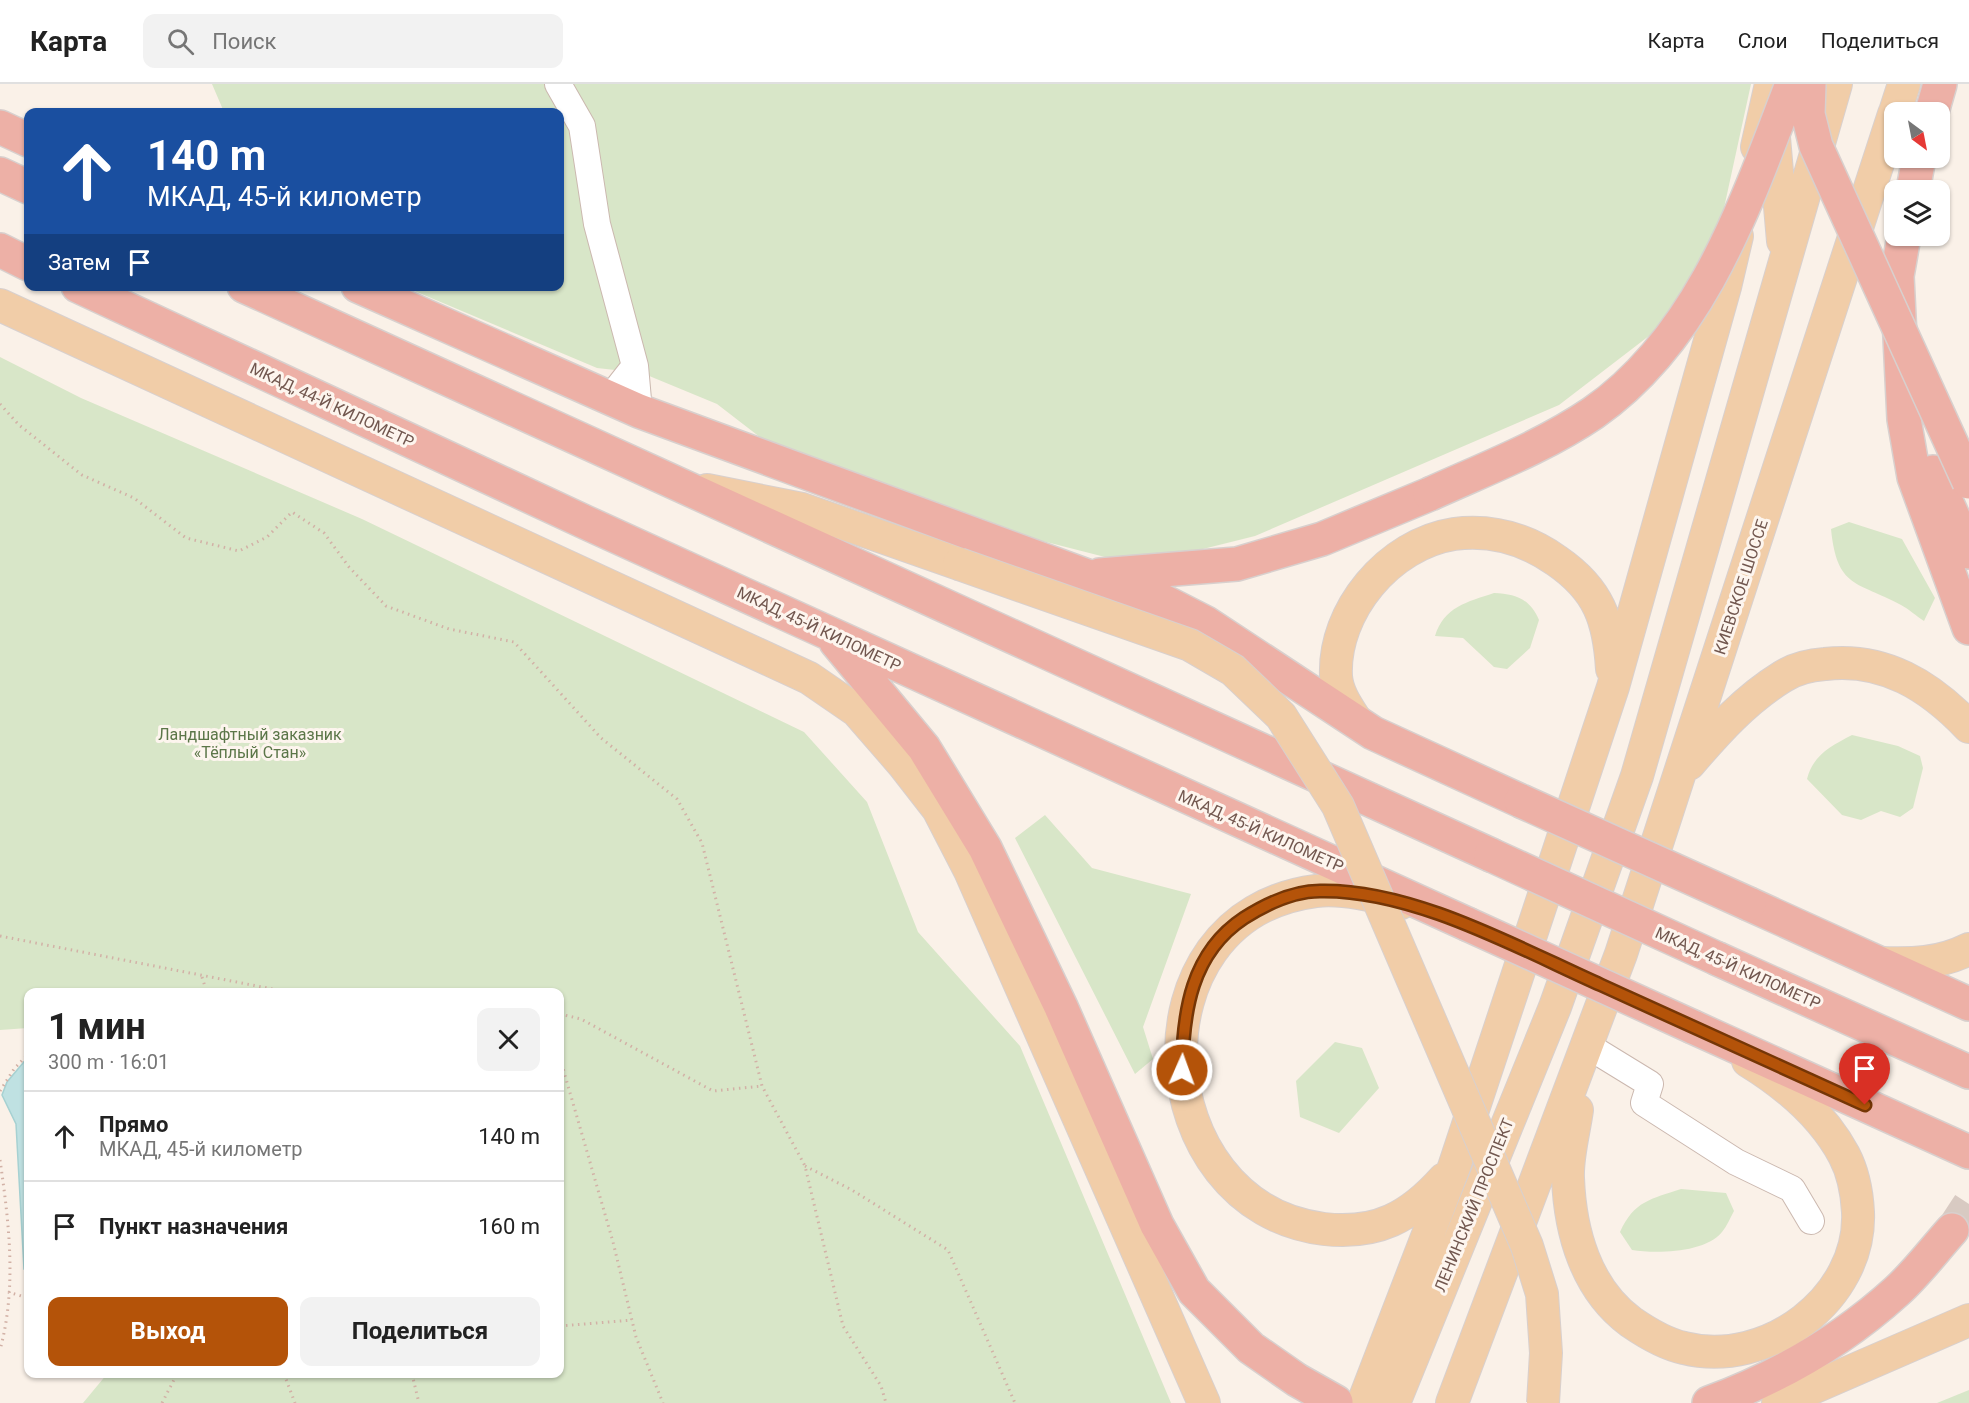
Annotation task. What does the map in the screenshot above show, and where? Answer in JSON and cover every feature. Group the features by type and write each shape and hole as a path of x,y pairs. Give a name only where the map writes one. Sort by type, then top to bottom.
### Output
{"highway":[{"path":"1809,84 1808,114 1816,146 1969,482"},
{"path":"1935,102 1940,84"},
{"path":"1087,576 1237,564 1322,539 1529,450 1594,412 1646,367 1685,320 1724,248 1754,183 1778,86"},
{"path":"0,127 24,138"},
{"path":"0,174 24,185"},
{"path":"1902,246 1897,276 1904,419 1914,477 1969,628"},
{"path":"0,250 24,262"},
{"name":"МКАД, 44-Й КИЛОМЕТР","path":"89,291 587,523"},
{"name":"МКАД, 45-Й КИЛОМЕТР","path":"255,291 1969,1072"},
{"path":"369,291 639,411 1087,576 1161,600 1206,623 1373,733 1969,1004"},
{"path":"1902,364 1927,461 1969,552"},
{"name":"МКАД, 45-Й КИЛОМЕТР","path":"587,523 1969,1152"},
{"path":"829,634 924,748 985,848 1060,1007 1157,1225 1194,1291 1251,1348 1297,1380 1350,1402"},
{"path":"1709,1403 1769,1377 1837,1339 1898,1290 1952,1230"}],"main road":[{"path":"1785,260 1836,84"},
{"name":"КИЕВСКОЕ ШОССЕ","path":"1898,102 1904,84"},
{"path":"1778,86 1785,260"},
{"path":"1350,1402 1454,1167 1613,687 1725,287 1778,86"},
{"name":"КИЕВСКОЕ ШОССЕ","path":"1586,1052 1622,954 1884,147"},
{"name":"ЛЕНИНСКИЙ ПРОСПЕКТ","path":"1394,1403 1555,1007 1637,776 1785,260"},
{"path":"0,305 809,678 857,711 938,809 970,871 1204,1403"},
{"path":"675,483 802,509 1190,645 1233,670 1281,716 1338,806 1527,1246 1542,1294 1546,1353 1543,1403"},
{"path":"1356,722 1344,704 1336,678 1338,649 1349,617 1366,587 1390,564 1420,545 1453,534 1483,532 1512,537 1541,549 1580,580 1603,611 1611,640 1613,687"},
{"path":"1679,776 1721,727 1751,699 1784,676 1813,665 1843,662 1873,665 1906,676 1931,692 1969,727"},
{"path":"1454,1167 1422,1203 1384,1225 1341,1231 1303,1226 1270,1214 1241,1195 1217,1170 1200,1139 1188,1104 1182,1070 1182,1041 1187,1004 1195,976 1208,952 1232,926 1257,909 1287,897 1318,891 1354,892 1465,923"},
{"path":"1879,963 1918,965 1948,959 1969,949"},
{"path":"1586,1052 1568,1176 1573,1222 1580,1251 1596,1284 1616,1311 1648,1334 1684,1348 1717,1352 1753,1347 1785,1332 1814,1312 1836,1289 1852,1259 1859,1228 1857,1194 1845,1157 1827,1128 1800,1098 1696,1028"},
{"path":"1452,1403 1586,1052"},
{"path":"1778,1403 1969,1320"}],"lane":[{"path":"558,84 582,126 597,224 635,366 639,411"},
{"path":"609,399 635,366"},
{"path":"1586,1052 1650,1084 1644,1103 1736,1162 1792,1189 1811,1221"}],"path":[{"path":"0,404 19,425 82,475 134,498 186,538 239,551 267,537 292,512 324,533 349,567 386,606 449,629 514,642 601,738 676,799 702,843 762,1086 805,1166 843,1326 881,1386 886,1403"},
{"path":"0,936 265,988"},
{"path":"202,977 205,988"},
{"path":"564,1015 581,1018 713,1091 762,1086"},
{"path":"0,1091 24,1058"},
{"path":"564,1072 613,1242 636,1337 663,1403"},
{"path":"0,1160 11,1252 6,1326 0,1350"},
{"path":"805,1166 852,1190 948,1250 1015,1403"},
{"path":"9,1292 24,1297"},
{"path":"564,1326 632,1320"},
{"path":"162,1403 175,1378"},
{"path":"286,1378 295,1403"},
{"path":"413,1378 418,1403"}],"green space":[{"path":"212,84 1751,84 1719,231 1658,329 1559,405 1255,536 1175,556 1105,557 1015,534 770,445 717,404 642,373 597,368 414,291 564,291 564,108 222,108"},
{"name":"Ландшафтный заказник «Тёплый Стан»","path":"0,357 81,398 362,519 804,732 867,802 918,932 1020,1046 1171,1403 83,1403 104,1378 564,1378 564,988 24,988 24,1028 0,1030"},
{"path":"1849,522 1902,539 1935,598 1924,621 1886,597 1861,586 1844,573 1838,563 1831,529"},
{"path":"1494,593 1516,596 1527,602 1539,620 1530,648 1507,669 1494,667 1463,638 1435,636 1444,618 1451,612 1466,603"},
{"path":"1852,735 1898,746 1920,756 1923,768 1913,808 1900,817 1881,811 1861,820 1842,815 1807,779 1818,757 1830,747"},
{"path":"1045,815 1092,868 1191,894 1143,1027 1153,1059 1135,1074 1015,838"},
{"path":"1335,1042 1362,1048 1379,1088 1339,1133 1300,1117 1296,1081"},
{"path":"1681,1189 1726,1193 1734,1211 1722,1232 1714,1239 1692,1248 1667,1252 1632,1250 1620,1232 1631,1214 1644,1203"},
{"path":"1969,1390 1969,1403 1937,1403"}],"water":[{"path":"24,1062 24,1269 16,1124 2,1095 7,1082"}],"tunnel":[{"path":"1952,1230 1969,1204"}],"route":[{"path":"1182,1070 1182,1041 1187,1004 1195,976 1208,952 1232,926 1257,909 1287,897 1318,891 1354,892 1463,922 1865,1105"}]}
